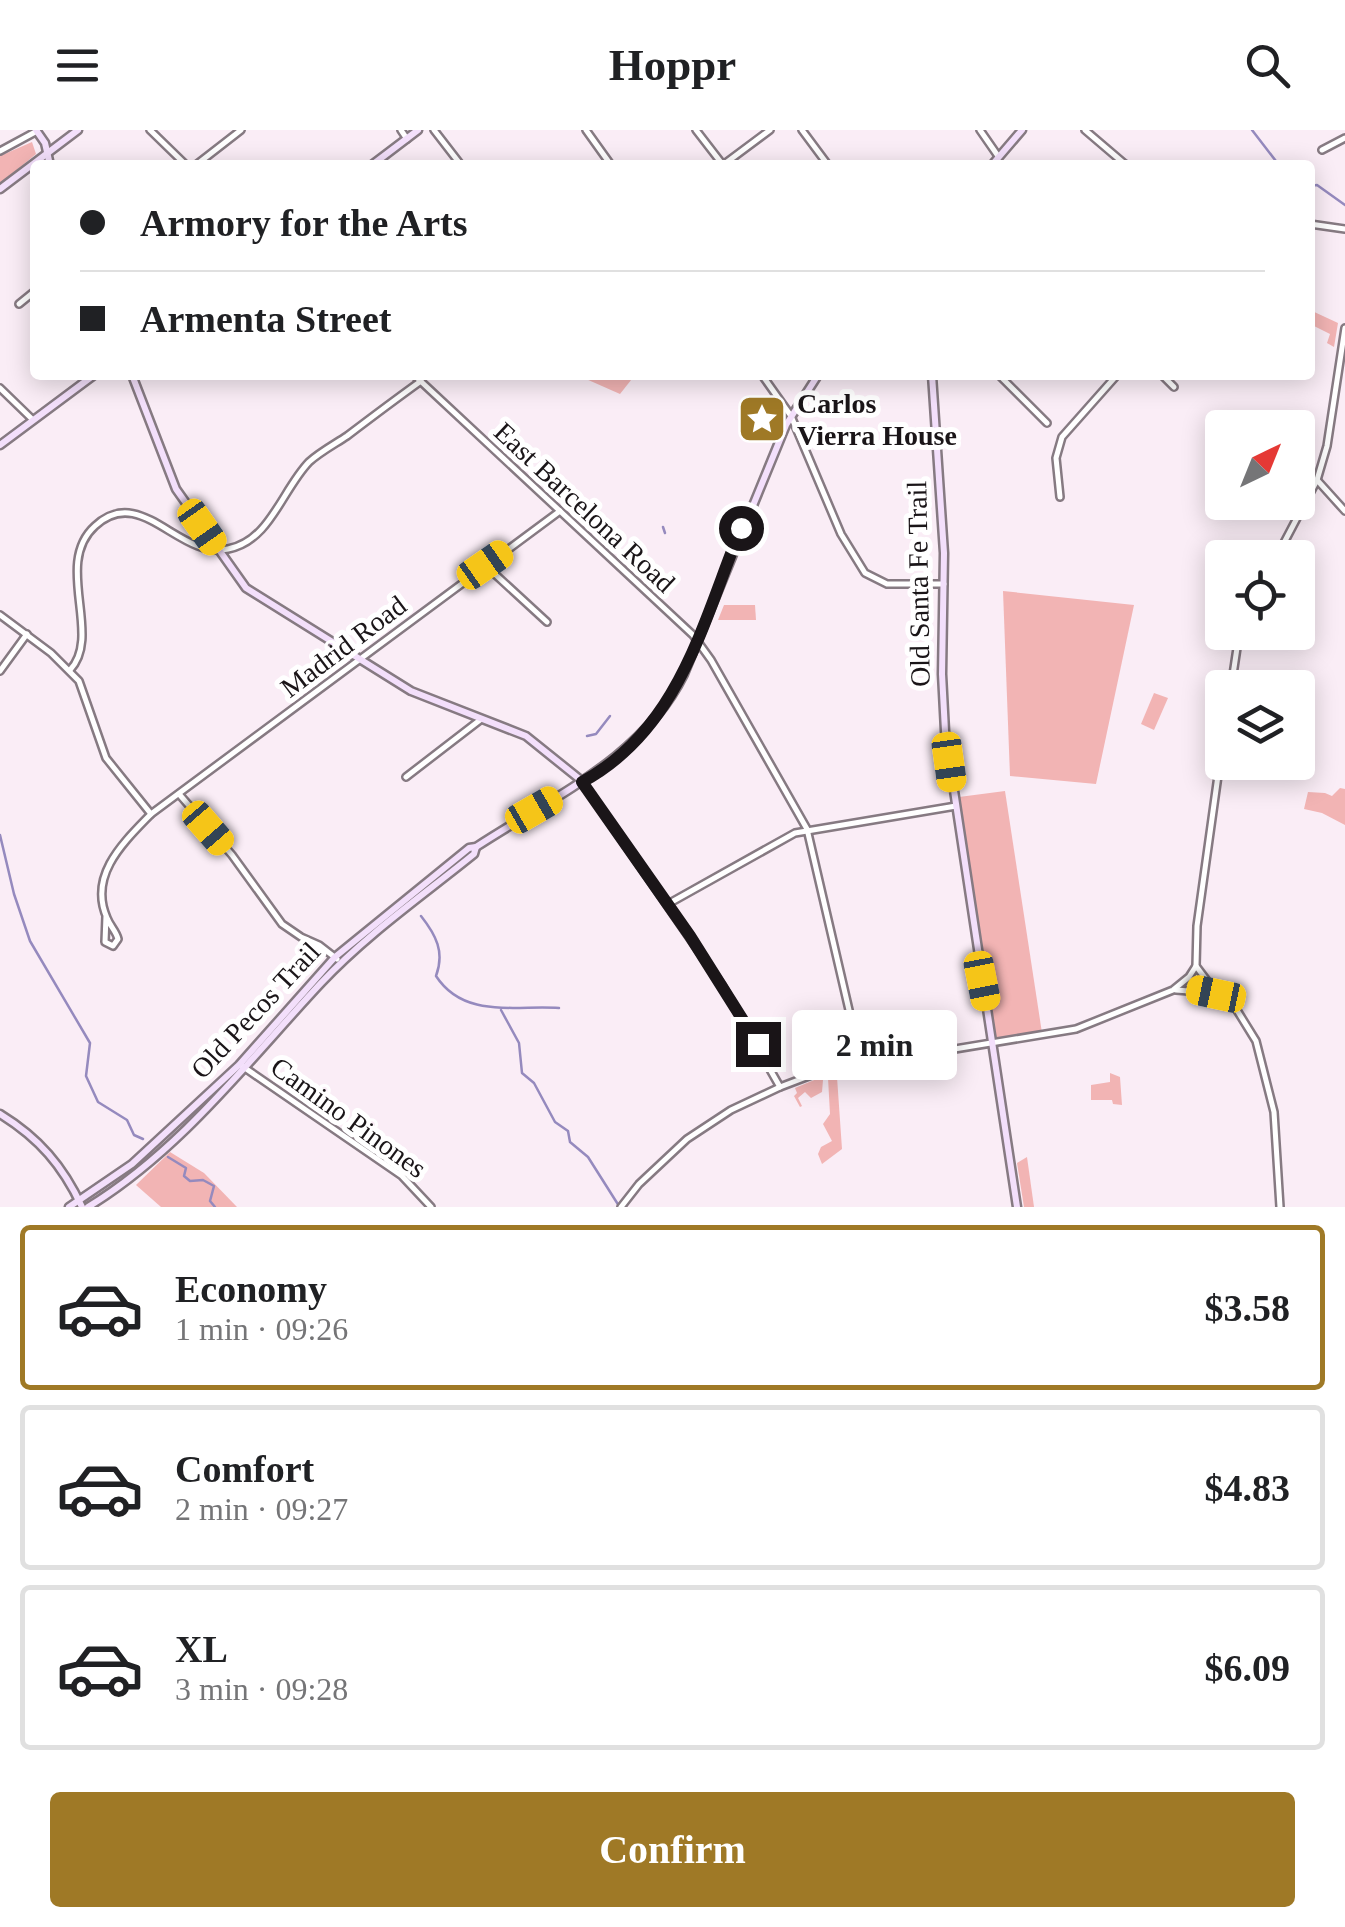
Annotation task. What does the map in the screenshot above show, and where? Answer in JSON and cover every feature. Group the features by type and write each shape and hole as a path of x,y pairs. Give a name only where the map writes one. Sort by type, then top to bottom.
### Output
{"street":[{"path":"37,160 78,130"},
{"path":"150,130 181,160"},
{"path":"202,160 241,130"},
{"path":"400,130 407,138"},
{"path":"378,160 418,130"},
{"path":"434,130 457,160"},
{"path":"586,130 607,160"},
{"path":"696,130 719,160"},
{"path":"730,160 770,130"},
{"path":"802,130 824,160"},
{"path":"980,130 998,157"},
{"path":"996,160 1022,130"},
{"path":"1085,130 1120,160"},
{"path":"0,151 37,131 49,160"},
{"path":"1322,150 1345,138"},
{"path":"0,189 30,165"},
{"path":"1315,225 1345,229"},
{"path":"19,304 30,295"},
{"path":"1285,540 1317,480 1328,444 1345,328"},
{"path":"0,445 87,380"},
{"path":"134,380 176,489 250,591 411,691 535,742 582,782 744,1020 780,1087"},
{"path":"766,380 791,416 840,534 865,573 887,584 944,584"},
{"name":"Old Pecos Trail","path":"69,1207 84,1205 243,1066 338,960 460,855 582,782 652,721 674,693 698,642 750,505 791,416 815,380"},
{"name":"Old Santa Fe Trail","path":"932,380 944,584 943,706 1017,1207"},
{"path":"1003,380 1048,423"},
{"path":"1060,497 1056,458 1062,437 1113,380"},
{"path":"1167,380 1174,387"},
{"path":"70,670 79,660 83,644 78,603 79,554 96,524 118,513 140,513 196,546 230,549 258,535 310,462 420,381"},
{"name":"East Barcelona Road","path":"420,381 698,642 807,829 862,1066"},
{"path":"0,388 32,420"},
{"path":"1317,480 1345,511"},
{"name":"Madrid Road","path":"106,916 118,939 113,946 103,936 104,882 110,860 150,814 560,511"},
{"path":"485,565 546,622"},
{"path":"0,614 70,670 87,700 106,758 150,814"},
{"path":"0,671 26,634"},
{"path":"406,776 480,720"},
{"path":"1217,780 1197,926 1196,966 1216,994 1235,1007 1245,1020 1264,1068 1274,1112 1280,1207"},
{"path":"179,794 232,856 282,924 338,960"},
{"path":"668,904 746,858 807,829 956,806"},
{"path":"621,1207 686,1139 730,1110 780,1087 822,1071 1076,1029 1173,990 1196,966"},
{"path":"1173,990 1216,994"},
{"name":"Camino Pinones","path":"243,1066 394,1170 431,1207"},
{"path":"0,1114 48,1150 84,1205"}],"shaded area":[{"path":"32,142 36,154 0,184 0,156"},
{"path":"1315,312 1338,323 1334,347 1327,343 1330,334 1315,326"},
{"path":"588,380 631,380 620,394"},
{"path":"1003,591 1134,605 1096,784 1010,776"},
{"path":"724,605 755,605 756,620 718,620"},
{"path":"1154,693 1168,698 1154,730 1141,724"},
{"path":"1340,788 1345,789 1345,825 1304,809 1308,792 1332,796"},
{"path":"1005,791 1042,1033 1001,1040 995,1037 959,797"},
{"path":"1110,1073 1120,1077 1122,1105 1113,1104 1112,1100 1091,1100 1091,1085 1110,1082"},
{"path":"837,1077 842,1149 822,1164 818,1154 821,1147 832,1141 823,1124 830,1114 828,1078"},
{"path":"819,1078 823,1080 822,1092 811,1098 805,1092 798,1098 800,1107 794,1096 795,1088"},
{"path":"170,1152 204,1173 237,1207 161,1207 136,1185"},
{"path":"1027,1157 1034,1207 1024,1207 1017,1163"}],"waterway":[{"path":"1089,130 1109,147"},
{"path":"1252,130 1275,160"},
{"path":"1315,185 1345,205"},
{"path":"663,527 665,533"},
{"path":"587,736 596,734 610,716"},
{"path":"0,835 30,941 90,1043 86,1076 98,1102 127,1120 134,1135 143,1139"},
{"path":"421,916 438,944 436,976 461,999 491,1007 559,1008"},
{"path":"501,1010 519,1043 522,1073 534,1083 555,1122 568,1131 570,1142 588,1157 619,1206"},
{"path":"168,1157 186,1168 184,1176 190,1181 203,1180 214,1186 210,1201 215,1207"}],"place":[{"name":"Carlos Vierra House","path":"762,419"}],"route":[{"path":"741,528 703,633 674,693 637,738 582,782 690,936 758,1044"}]}
